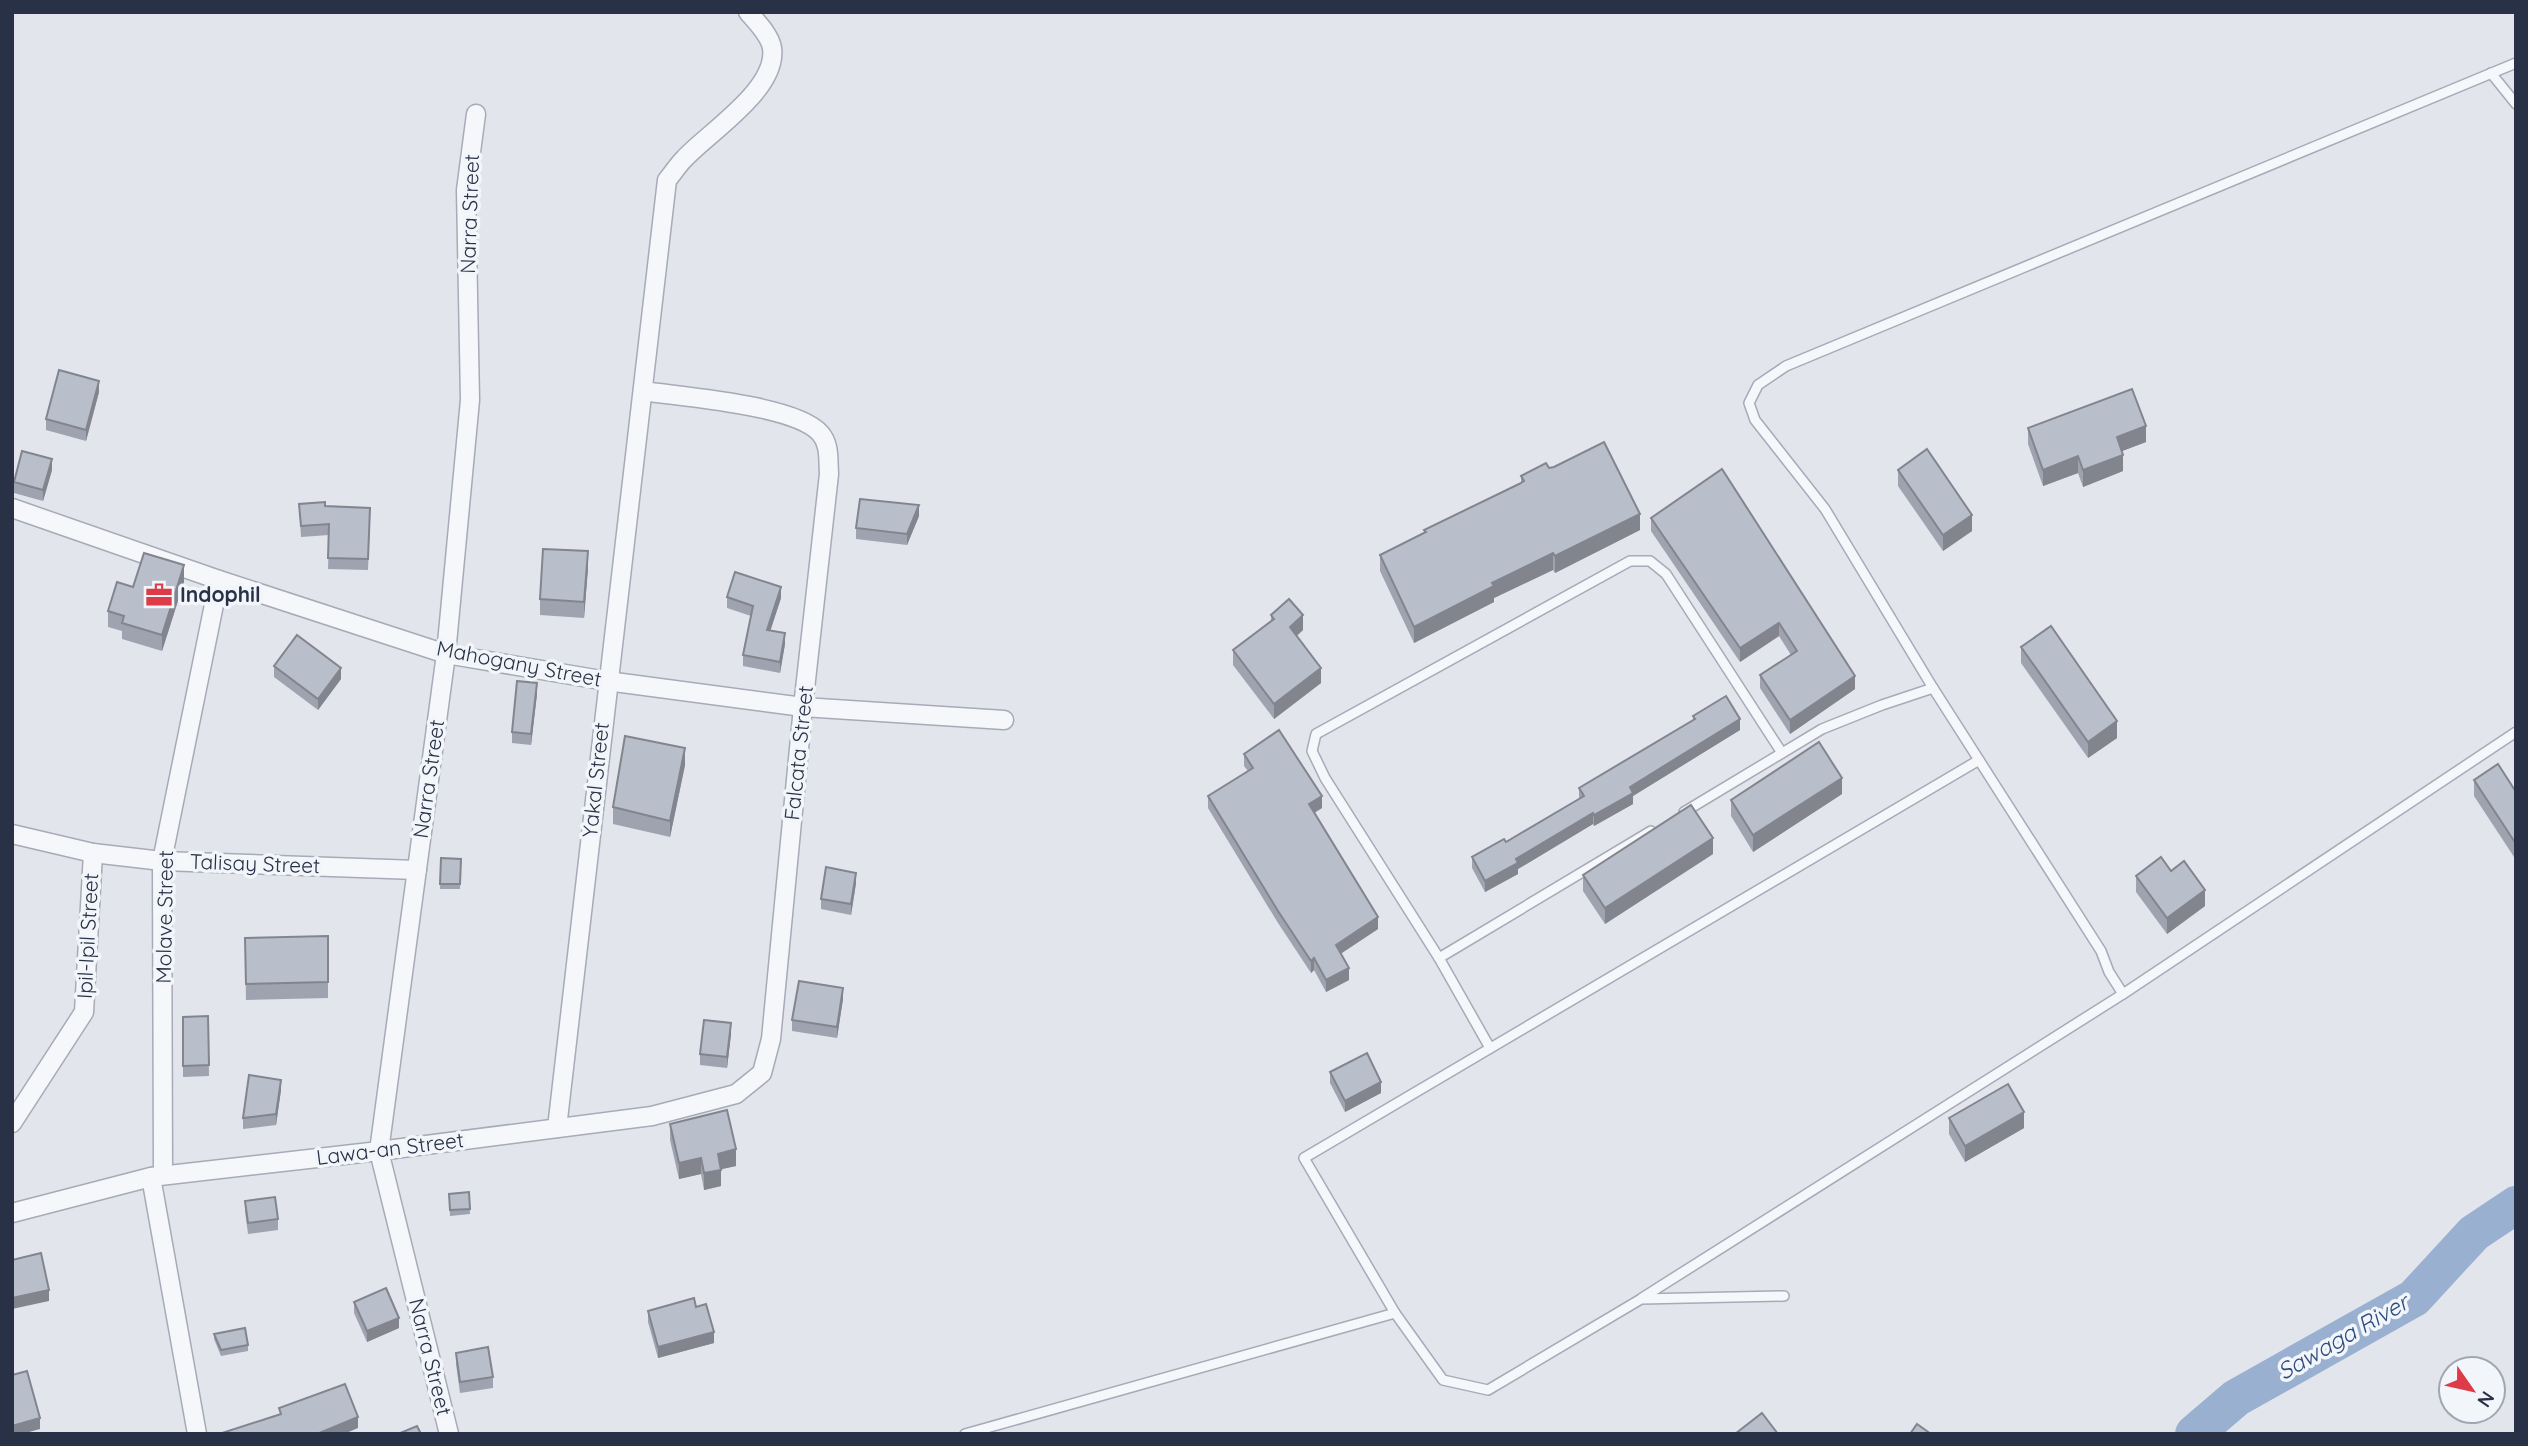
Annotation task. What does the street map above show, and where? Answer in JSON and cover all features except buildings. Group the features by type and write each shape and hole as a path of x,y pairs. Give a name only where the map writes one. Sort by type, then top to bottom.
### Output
{"street":[{"name":"Yakal Street","path":"557,1128 667,180 684,159 755,92 769,69 772,47 748,12"},
{"name":"Narra Street","path":"449,1434 379,1151 446,654 470,400 466,190 476,114"},
{"name":"Falcata Street","path":"643,391 774,410 810,424 821,434 828,449 829,474 771,1039 762,1073"},
{"name":"Mahogany Street","path":"12,508 219,580 446,654 607,681 803,707 1004,719"},
{"name":"Molave Street","path":"197,1434 157,1176 162,861 219,580"},
{"name":"Talisay Street","path":"12,834 93,853 162,861 417,870"},
{"name":"Ipil-Ipil Street","path":"12,1124 84,1012 93,853"},
{"name":"Lawa-an Street","path":"12,1213 157,1176 652,1116 736,1094 762,1073"}],"lane":[{"path":"2123,994 2109,972 2101,951 1933,688 1825,509 1755,420 1749,403 1758,385 1786,366 2516,63"},
{"path":"2491,73 2516,104"},
{"path":"1490,1048 1439,958 1325,778 1312,751 1316,734 1630,561 1650,561 1665,574 1782,753"},
{"path":"1675,817 1822,729 1933,688"},
{"path":"1979,760 1304,1158 1395,1313 1443,1380 1488,1390 1641,1298 2123,994 2516,732"},
{"path":"1439,958 1664,824"},
{"path":"1641,1298 1784,1296"},
{"path":"965,1434 1395,1313"}],"waterway":[{"name":"Sawaga River","path":"2194,1434 2236,1398 2414,1298 2474,1233 2516,1205"}],"place":[{"name":"Indophil","path":"159,595"}]}
